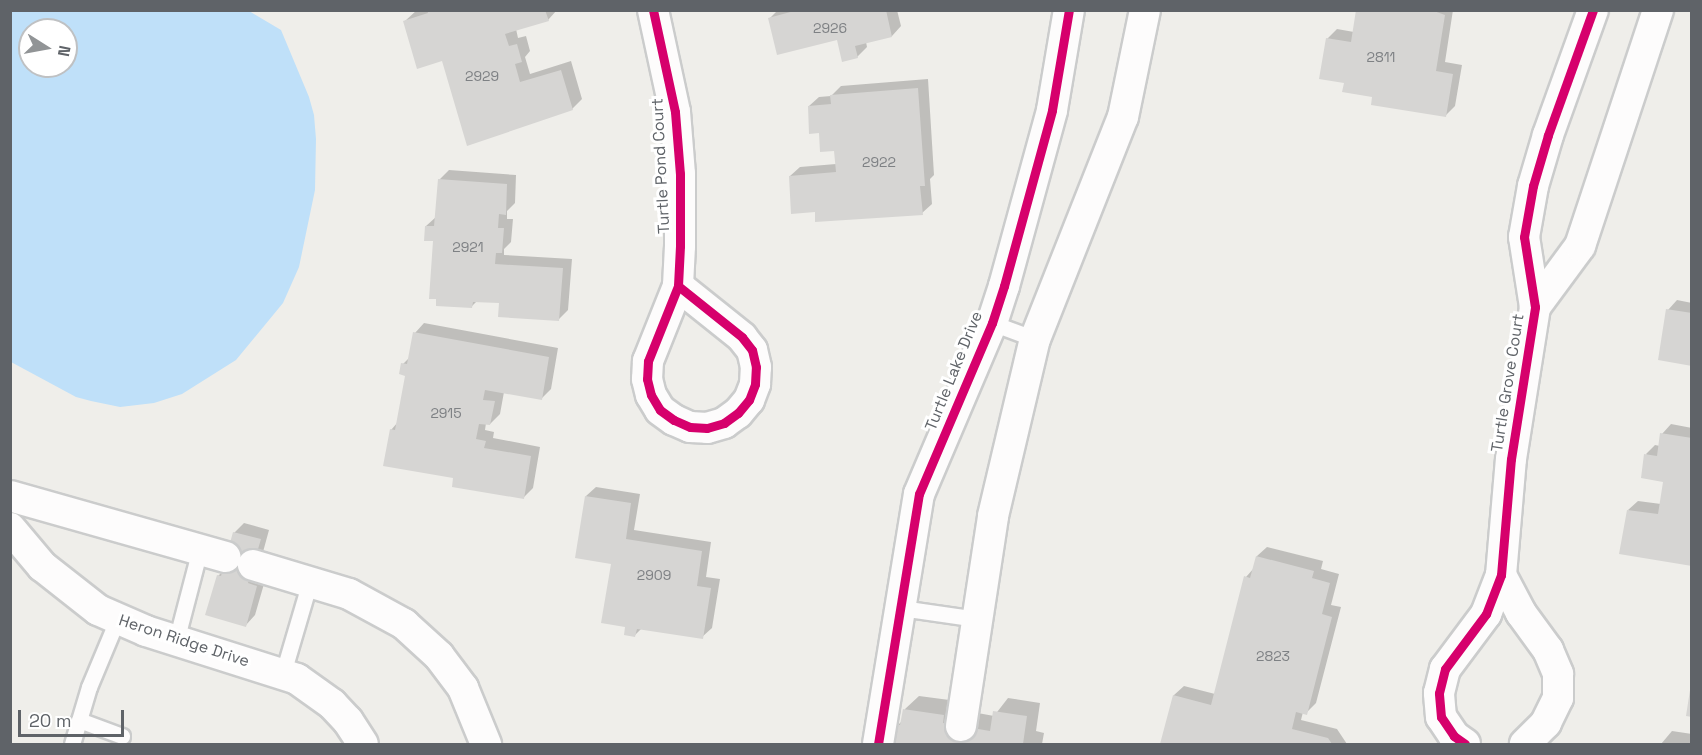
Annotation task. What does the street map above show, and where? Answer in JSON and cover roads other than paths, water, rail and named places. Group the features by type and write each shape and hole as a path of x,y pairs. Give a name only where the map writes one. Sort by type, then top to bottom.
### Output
{"street":[{"name":"Turtle Pond Court","path":"653,10 675,112 680,174 678,285 648,361 646,379 651,395 660,410 682,423 707,428 724,423 738,413 749,400 755,384 756,367 752,350 742,337 678,285"},
{"name":"Turtle Lake Drive","path":"878,744 919,494 992,323 1039,165 1062,56 1068,10"},
{"path":"961,726 993,516 1035,339 1123,117 1145,10"},
{"name":"Turtle Grove Court","path":"1465,744 1454,736 1441,717 1439,693 1445,669 1486,614 1501,575 1511,459 1535,307 1524,237 1533,186 1548,135 1593,10"},
{"name":"Turtle Grove Court","path":"1535,307 1580,246 1658,10"},
{"path":"10,496 310,581 349,594 380,609 416,634 439,656 463,688 486,744"},
{"name":"Heron Ridge Drive","path":"10,528 42,566 98,610 117,620 176,641 283,673 311,688 332,704 348,721 363,744"},
{"path":"1501,575 1521,613 1548,650 1558,674 1558,698 1546,723 1525,744"}],"lane":[{"path":"992,323 1035,339"},
{"path":"176,641 227,557"},
{"path":"283,673 310,581"},
{"path":"901,608 977,619"},
{"path":"72,744 89,687 117,620"},
{"path":"79,720 122,735"}],"water":[{"path":"10,11 249,11 281,30 309,97 314,115 315,190 299,267 283,303 236,360 182,394 154,403 120,407 76,397 11,362"}]}
